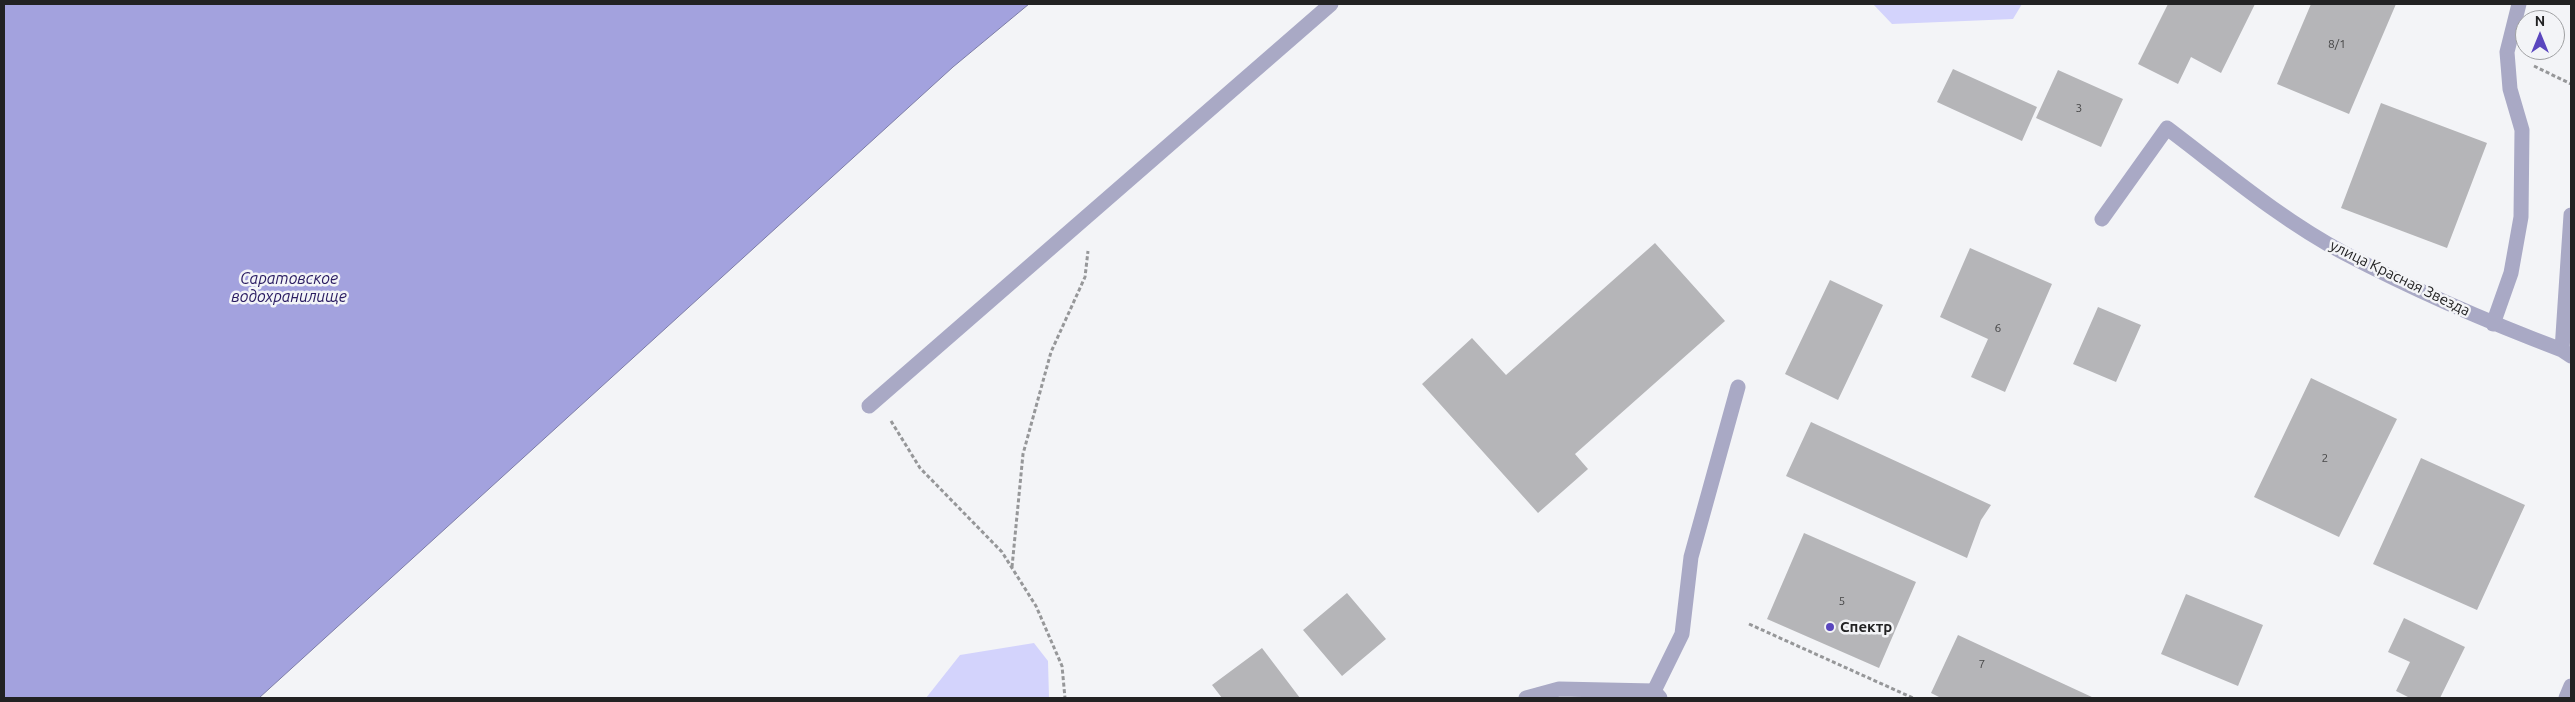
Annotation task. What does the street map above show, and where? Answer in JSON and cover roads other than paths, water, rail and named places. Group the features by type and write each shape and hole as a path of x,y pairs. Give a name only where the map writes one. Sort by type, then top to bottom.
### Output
{"street":[{"path":"874,402 1331,4"},
{"path":"2493,324 2511,273 2521,218 2522,130 2510,89 2507,52 2518,4"},
{"name":"улица Красная Звезда","path":"2102,219 2167,128 2267,204 2343,252 2493,324 2567,353"},
{"path":"2567,353 2571,215"},
{"path":"1526,698 1559,689 1657,695 1682,634 1691,557 1738,387"},
{"path":"2566,698 2571,686"}],"water":[{"name":"Саратовское водохранилище","path":"4,4 1029,4 953,67 259,698 4,698"}],"place":[{"name":"Спектр","path":"1830,627"}]}
